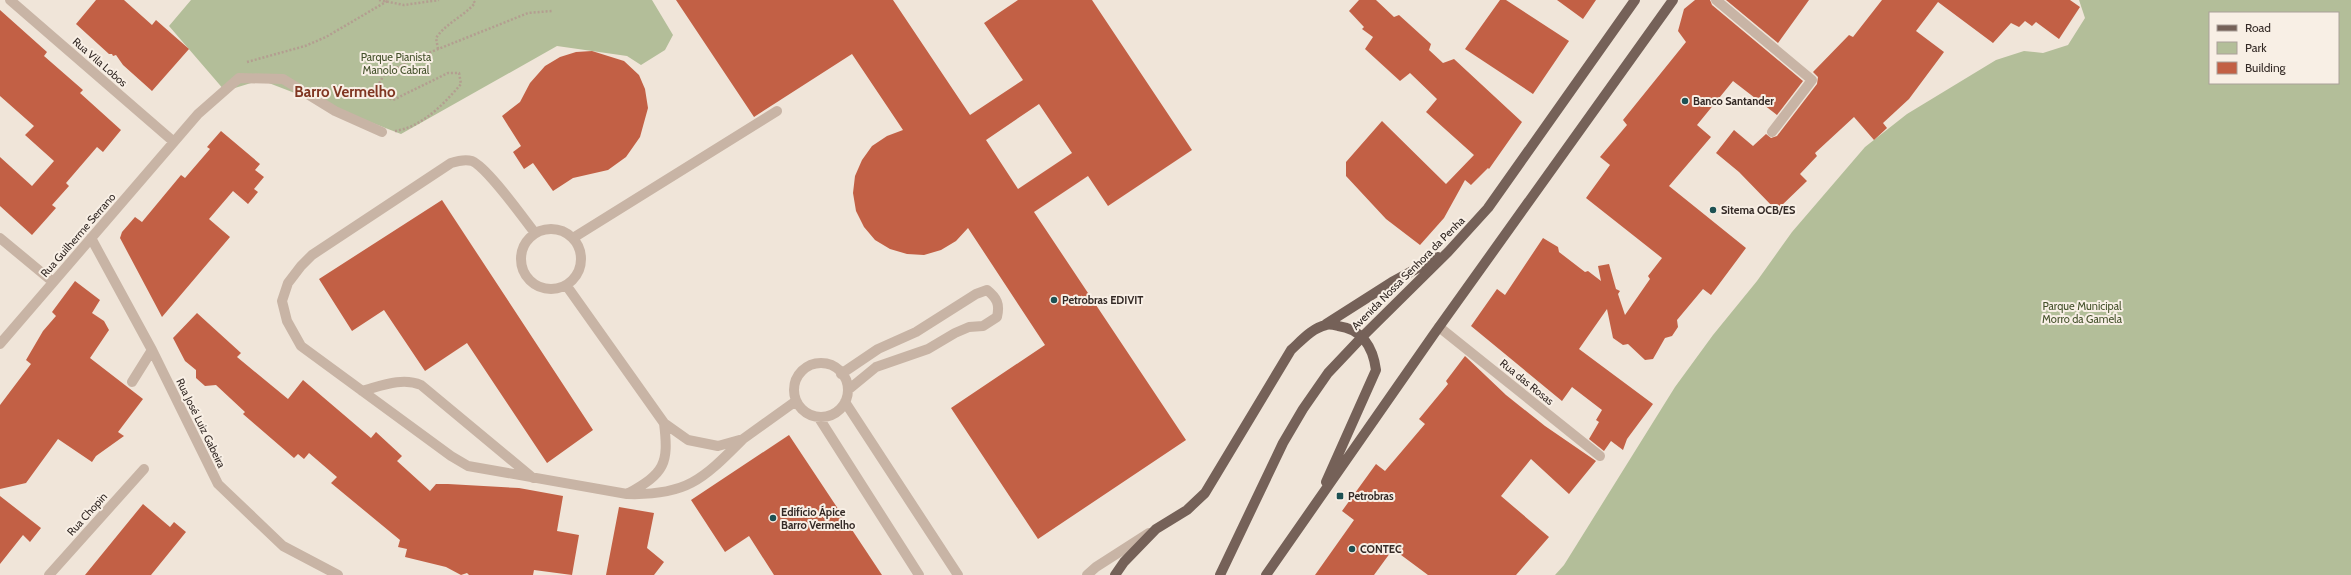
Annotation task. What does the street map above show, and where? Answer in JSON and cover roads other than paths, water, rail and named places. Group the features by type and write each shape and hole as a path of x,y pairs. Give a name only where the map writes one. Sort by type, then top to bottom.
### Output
{"main road":[{"name":"Avenida Nossa Senhora da Penha","path":"1220,575 1284,444 1303,409 1328,372 1448,252 1488,208 1635,0"},
{"path":"1266,575 1439,327 1673,0"},
{"path":"1115,575 1124,562 1156,529 1187,510 1205,493 1291,350 1307,335 1392,282 1448,252"},
{"path":"1317,502 1376,370 1374,354 1363,336 1347,327 1326,324"}],"street":[{"name":"Rua Vila Lobos","path":"10,0 174,142"},
{"path":"1716,0 1812,80 1772,132"},
{"name":"Rua Guilherme Serrano","path":"0,344 198,114 239,78 283,80 335,110 382,132"},
{"path":"573,238 777,111"},
{"path":"536,233 484,171 472,162 461,160 451,163 312,255 288,283 282,301 287,321 301,346 450,456 468,466 628,494 653,495 672,492 691,484 708,473 743,439 796,401"},
{"path":"545,229 555,229 573,238 580,250 581,263 576,276 566,285 555,289 544,289 533,284 525,275 521,263 522,252 527,241 536,233 545,229"},
{"path":"0,238 53,282"},
{"name":"Rua José Luiz Gabeira","path":"91,238 152,350 218,484 284,546 338,575"},
{"path":"566,285 664,423 688,440 702,444 718,446 743,439"},
{"path":"841,374 878,349 916,332 976,294 987,290 996,297 1000,308 997,317 983,326 969,328 955,333 928,350 876,367 848,390"},
{"name":"Rua das Rosas","path":"1439,327 1600,456"},
{"path":"132,382 152,350"},
{"path":"815,364 827,364 841,374 845,379 848,390 845,402 839,411 830,416 819,418 809,415 801,409 796,401 794,389 796,378 804,368 815,364"},
{"path":"362,391 399,382 410,381 421,385 533,478"},
{"path":"845,402 958,575"},
{"path":"819,418 919,575"},
{"path":"628,494 648,482 664,462 667,450 664,423"},
{"name":"Rua Chopin","path":"49,575 144,469"},
{"path":"1087,575 1096,567 1156,529"}],"place":[{"name":"Banco Santander","path":"1685,101"},
{"name":"Sitema OCB/ES","path":"1713,210"},
{"name":"Petrobras EDIVIT","path":"1054,300"},
{"name":"Petrobras","path":"1340,496"},
{"name":"Edifício Ápice Barro Vermelho","path":"773,518"},
{"name":"CONTEC","path":"1352,549"}],"district":[{"name":"Barro Vermelho","path":"345,92"}],"park label":[{"name":"Parque Pianista Manolo Cabral","path":"396,63"},
{"name":"Parque Municipal Morro da Gamela","path":"2082,312"}]}
